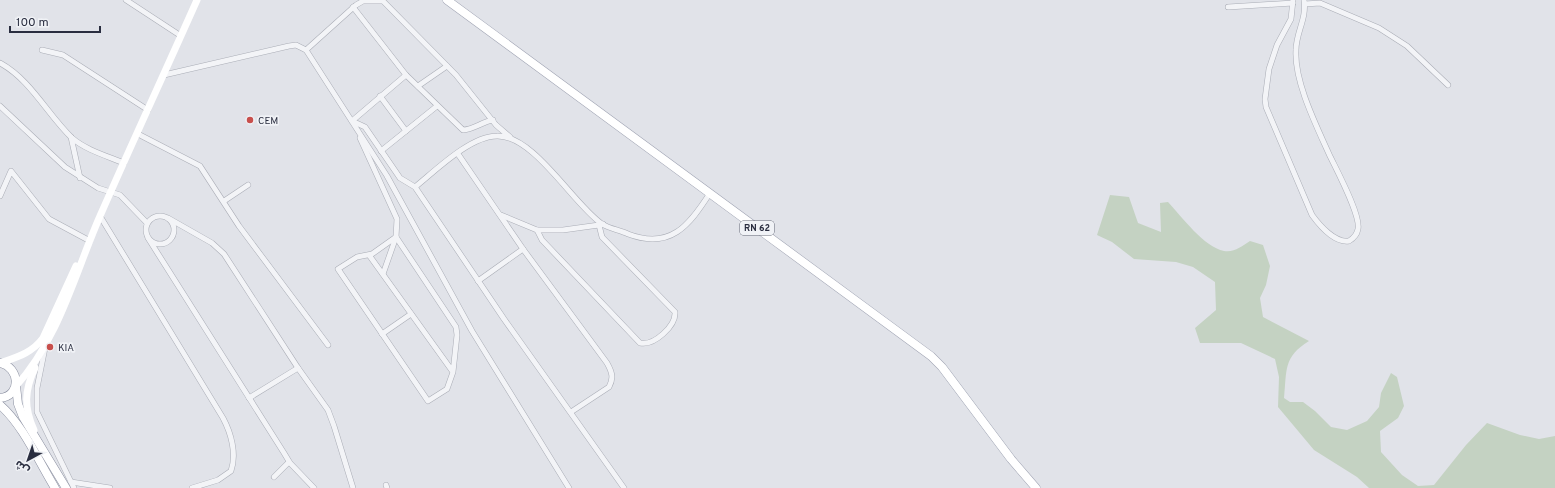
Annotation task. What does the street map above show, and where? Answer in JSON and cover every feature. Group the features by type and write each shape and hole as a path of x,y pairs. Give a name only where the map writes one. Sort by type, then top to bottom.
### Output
{"main road":[{"path":"43,449 28,415 26,400 30,380 110,193 138,134 197,0"},
{"name":"RN 62","path":"447,0 931,356 942,367 1011,459 1036,488"},
{"path":"1,363 34,350 43,338 71,275 89,243"},
{"path":"0,398 8,396 29,372 46,345"},
{"path":"1,363 14,372 18,404 23,417 68,485"},
{"path":"0,405 18,426 56,488"}],"street":[{"path":"126,0 181,36"},
{"path":"306,50 353,7 363,1 378,1 387,3 447,66 493,120 514,140 534,154 601,225 602,237 675,312 675,317 672,323 655,341 646,345 640,343 542,240 537,230"},
{"path":"1228,6 1293,1 1291,19 1277,45 1269,69 1265,99 1266,107 1312,215 1334,237 1340,240 1349,241 1357,234 1357,216 1328,153 1298,76 1296,44 1305,14 1304,2 1320,3 1379,28 1407,46 1448,85"},
{"path":"353,7 406,75 463,130 472,129 484,122 493,120"},
{"path":"164,75 289,46 296,45 306,50 387,176 472,331 569,488"},
{"path":"42,50 63,56 148,110"},
{"path":"0,63 33,91 72,137 84,146 124,163"},
{"path":"418,86 447,66"},
{"path":"352,121 406,75"},
{"path":"380,96 406,131"},
{"path":"0,106 55,159 80,178 110,193 117,193 120,195 147,224"},
{"path":"381,151 437,106"},
{"path":"352,121 365,127 400,178 415,187 478,281 624,488"},
{"path":"352,121 397,219 396,237 383,274"},
{"path":"138,134 197,163 304,314 328,345"},
{"path":"415,187 479,140 497,136 514,140"},
{"path":"72,137 80,178"},
{"path":"458,154 523,249 607,363 612,372 612,381 609,387 571,412"},
{"path":"0,196 11,171 49,219 89,243"},
{"path":"224,201 248,185"},
{"path":"501,215 537,230 563,230 601,225 640,238 664,238 673,235 689,222 710,193"},
{"path":"100,216 223,418 229,431 234,455 231,471 218,480 192,488"},
{"path":"314,488 289,462 148,238 146,233 147,224 150,220 159,216 168,218 212,243 224,254 331,417 353,488"},
{"path":"148,238 160,244 170,240 174,232 174,227 168,218"},
{"path":"396,237 456,327 458,335 453,372 447,388 428,401 338,269 357,256 369,255 396,237"},
{"path":"478,281 523,249"},
{"path":"369,255 453,372"},
{"path":"382,334 411,314"},
{"path":"46,345 37,388 37,412 68,485 74,488"},
{"path":"249,398 298,368"},
{"path":"274,477 289,462"},
{"path":"68,485 110,488"}],"green space":[{"path":"1110,195 1129,197 1138,223 1161,232 1160,203 1168,202 1201,238 1216,248 1224,251 1231,251 1238,249 1250,241 1263,245 1270,266 1266,285 1260,298 1263,317 1309,341 1295,353 1290,359 1288,365 1284,398 1290,402 1303,402 1315,411 1331,427 1347,430 1367,421 1379,407 1381,393 1391,373 1397,377 1404,406 1398,418 1380,431 1381,452 1402,475 1418,486 1434,485 1466,445 1487,423 1520,435 1539,439 1555,436 1555,488 1369,488 1357,477 1314,450 1278,407 1279,377 1275,359 1241,343 1200,343 1195,328 1216,310 1215,282 1193,267 1176,262 1134,259 1112,242 1097,235"}],"place":[{"name":"CEM","path":"250,120"},
{"name":"KIA","path":"50,347"}]}
